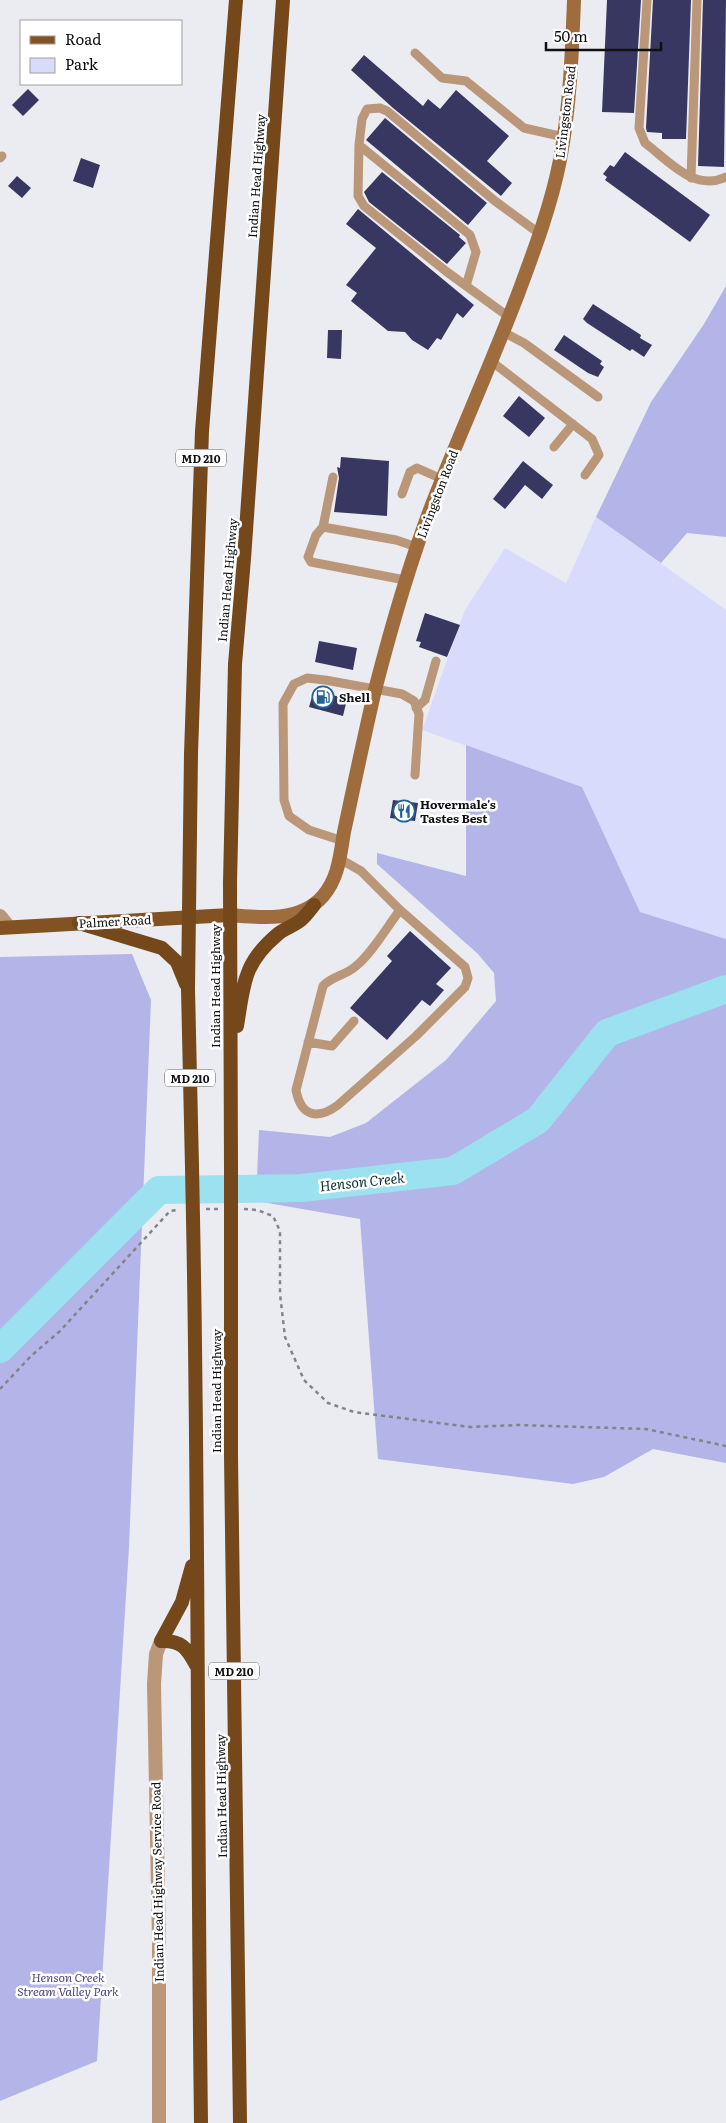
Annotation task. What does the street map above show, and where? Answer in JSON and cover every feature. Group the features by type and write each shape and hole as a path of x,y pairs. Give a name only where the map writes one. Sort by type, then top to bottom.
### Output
{"highway":[{"name":"Indian Head Highway","path":"201,2123 196,1666 197,1546 188,989 191,754 202,431 236,0"},
{"name":"Indian Head Highway","path":"240,2123 231,1456 230,796 235,664 245,549 283,0"},
{"path":"230,1064 245,979 251,963 265,945 284,929 302,920 314,905"},
{"path":"79,924 162,948 177,962 188,989"},
{"path":"196,1666 182,1645 172,1641 161,1641 182,1602 197,1546"}],"main road":[{"name":"Livingston Road","path":"314,905 333,882 340,859 362,745 405,580 442,479 509,317 540,234 560,162 564,137 569,102 574,0"},
{"path":"230,915 263,918 289,914 314,905"},
{"name":"Palmer Road","path":"5,928 230,915"}],"street":[{"path":"0,916 5,928"},
{"name":"Indian Head Highway Service Road","path":"159,2123 159,1941 154,1684 156,1654 161,1641"}],"lane":[{"path":"647,0 639,128 641,136 645,143 691,178 702,182 716,182 726,177"},
{"path":"691,178 697,0"},
{"path":"415,53 442,78 466,81 524,128 564,137"},
{"path":"509,317 466,286 364,206 358,196 359,144 362,119 368,109 380,108 387,111 495,201 540,234"},
{"path":"359,144 470,235 476,252 466,286"},
{"path":"503,332 524,343 598,397"},
{"path":"491,361 592,438 599,454 585,475"},
{"path":"554,447 573,424"},
{"path":"402,494 410,472 417,468 442,479"},
{"path":"333,477 324,527 316,535 308,556 311,562 405,580"},
{"path":"324,527 396,540 417,547"},
{"path":"416,708 425,700 436,661"},
{"path":"343,842 309,830 289,816 284,800 283,704 294,684 307,678 375,691 402,694 414,701 419,714 415,775"},
{"path":"340,859 361,871 400,910 465,967 468,978 465,987 416,1036 328,1112 317,1114 305,1110 298,1102 296,1090 323,986 330,978 344,974 357,966 400,910"},
{"path":"308,1042 332,1046 354,1021"}],"path":[{"path":"0,1389 31,1356 60,1331 170,1211 231,1212 257,1210 273,1216 280,1231 280,1294 285,1337 304,1380 328,1403 354,1412 470,1427 519,1425 646,1429 726,1446"}],"green space":[{"path":"726,286 726,537 687,533 661,563 596,517 651,402 704,324"},
{"path":"596,517 726,610 726,939 640,912 582,787 422,730 465,610 505,548 566,583"},
{"path":"466,745 582,787 640,912 726,939 726,1463 653,1449 604,1477 573,1484 378,1459 360,1219 256,1201 259,1130 330,1137 366,1123 446,1060 496,1001 494,973 478,954 377,864 377,853 466,876"},
{"name":"Henson Creek Stream Valley Park","path":"132,954 151,1000 129,1547 97,2061 0,2101 0,957"}],"building":[{"path":"607,0 641,0 634,113 602,112"},
{"path":"653,0 691,0 686,139 662,139 662,133 647,132 646,128"},
{"path":"703,0 726,0 724,167 698,166"},
{"path":"364,55 423,106 428,99 440,109 456,90 509,136 487,161 512,183 501,196 393,108 351,70"},
{"path":"28,89 39,100 23,116 12,105"},
{"path":"385,118 487,203 468,225 366,140"},
{"path":"625,152 710,215 690,242 605,180 607,177 603,174 610,165 614,167"},
{"path":"81,158 100,165 93,188 73,181"},
{"path":"382,172 460,235 459,237 466,243 447,264 369,202 364,192"},
{"path":"17,176 31,188 22,198 8,186"},
{"path":"358,209 474,305 463,318 457,313 441,340 437,338 428,350 412,340 405,332 388,331 351,301 357,293 346,285 376,248 346,224"},
{"path":"593,304 641,335 640,338 652,345 644,357 632,349 630,351 583,319"},
{"path":"328,330 342,330 341,359 327,358"},
{"path":"564,335 602,361 600,364 604,367 598,377 588,373 554,350"},
{"path":"519,396 545,418 529,437 503,416"},
{"path":"341,457 389,461 387,516 334,512 339,478 337,467 340,468"},
{"path":"523,461 553,485 542,499 525,485 505,509 493,499"},
{"path":"425,613 460,625 447,657 419,647 421,642 416,641"},
{"path":"319,641 357,648 353,670 315,662"},
{"path":"314,690 347,699 343,716 309,707"},
{"name":"Hovermale's Tastes Best","path":"393,800 418,803 415,821 390,818"},
{"path":"410,931 451,968 436,984 444,990 430,1006 422,1000 387,1040 350,1008 392,961 387,956"}],"waterway":[{"name":"Henson Creek","path":"0,1349 159,1190 302,1188 453,1171 538,1120 607,1033 726,989"}],"place":[{"name":"Shell","path":"323,697"},
{"name":"Hovermale's Tastes Best","path":"404,811"}]}
